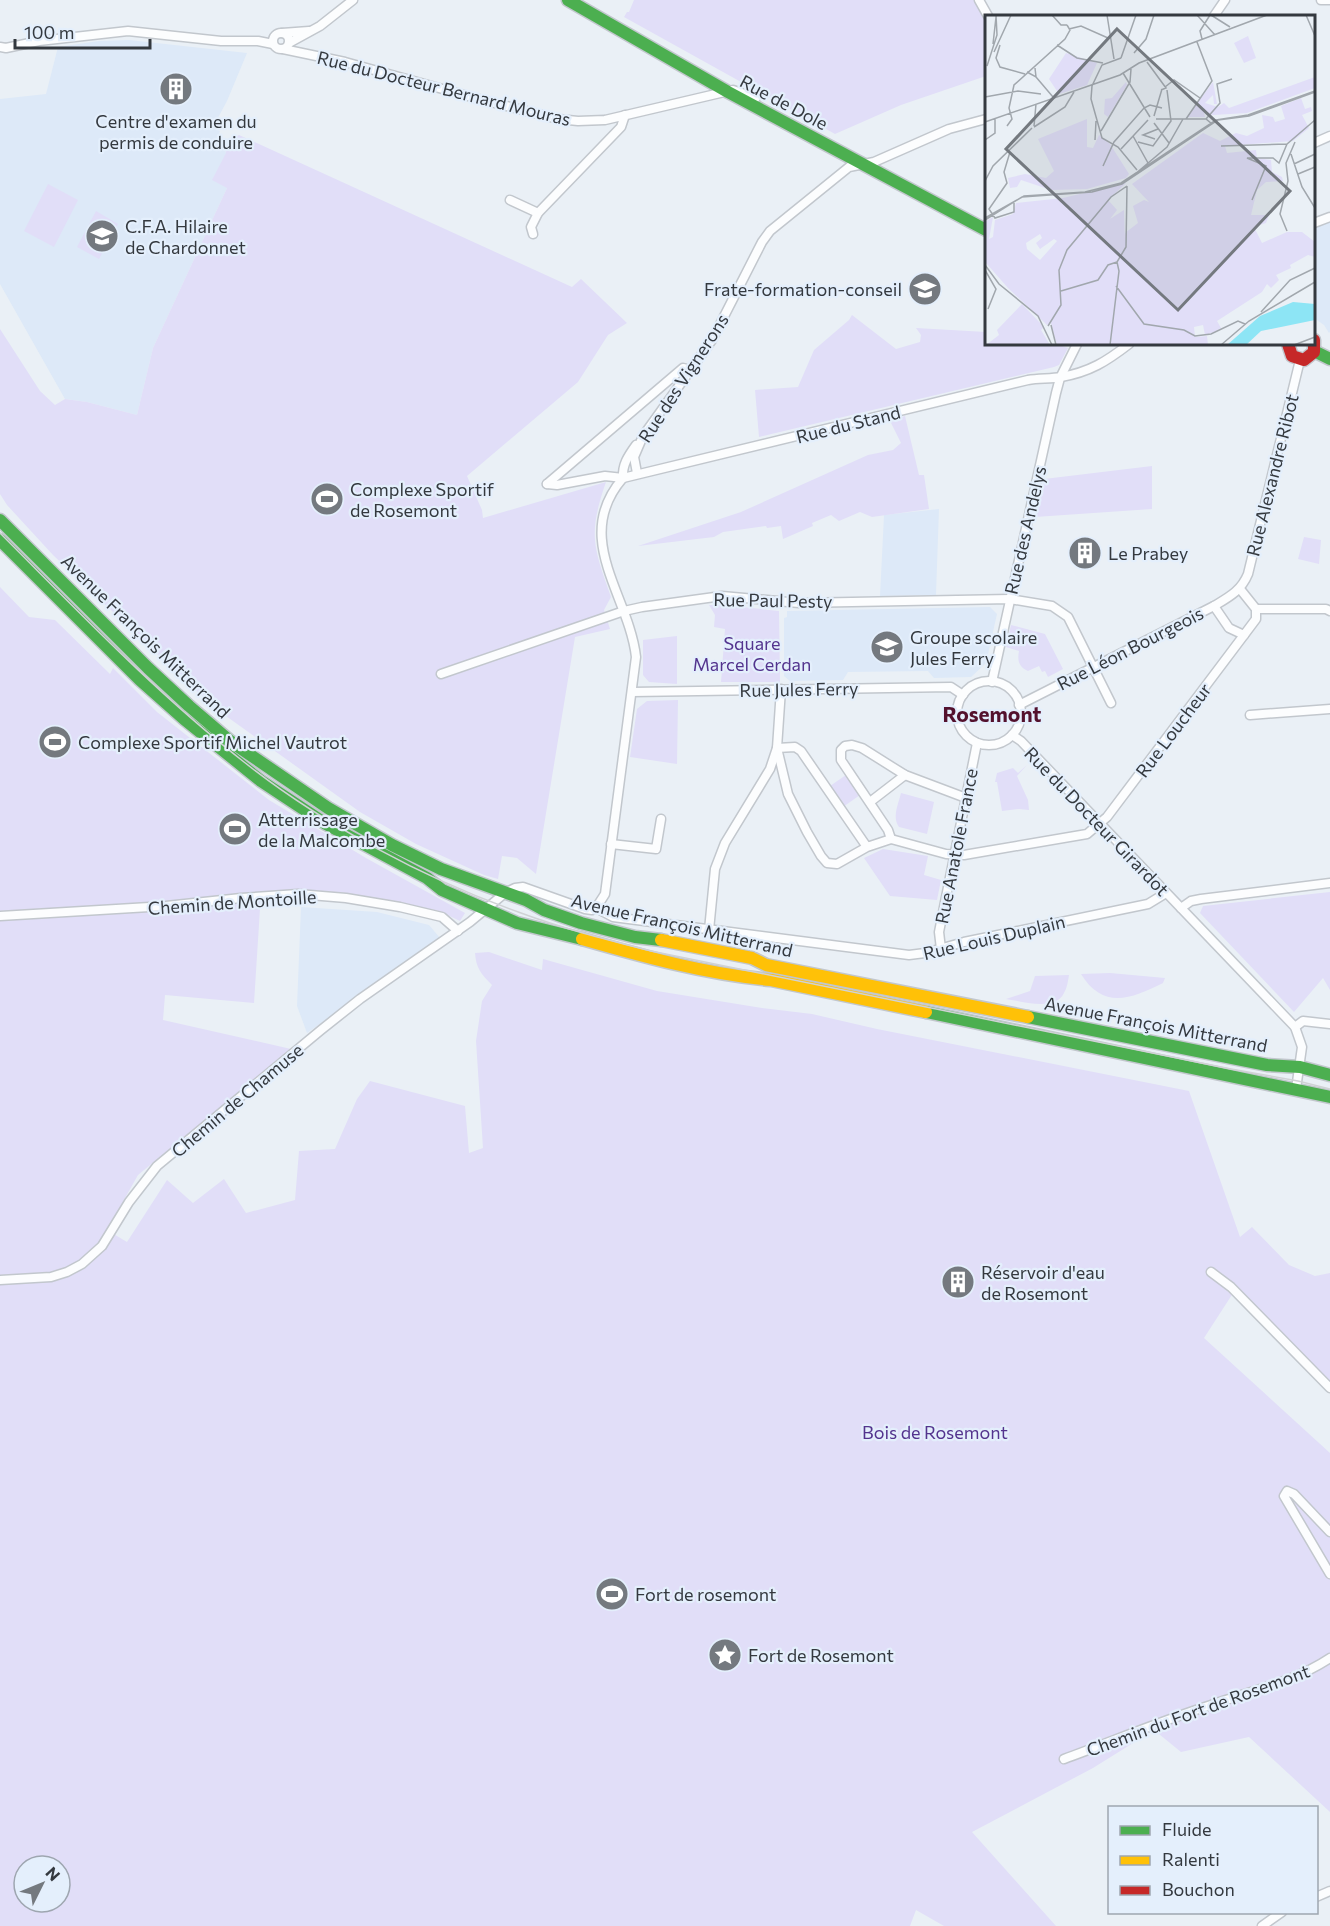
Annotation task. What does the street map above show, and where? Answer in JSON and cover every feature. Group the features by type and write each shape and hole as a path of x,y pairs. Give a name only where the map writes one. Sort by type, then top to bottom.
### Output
{"main road":[{"name":"Rue de Dole","path":"568,0 728,92 985,221"},
{"name":"Rue de Dole","path":"583,0 667,51 756,98 985,229"},
{"path":"1288,345 1292,356 1300,360 1308,358 1314,345 1330,359"},
{"name":"Avenue François Mitterrand","path":"0,520 156,676 230,741 328,808 392,845 441,869 454,872 581,923 635,937 683,944 752,958 766,964 1267,1065 1300,1067 1330,1075"},
{"name":"Avenue François Mitterrand","path":"0,540 140,681 225,754 261,781 326,824 427,878 442,890 517,923 563,933 667,963 771,980 1330,1097"}],"street":[{"path":"2,49 39,41 128,31 221,40 258,41 273,45 278,49 287,46 328,20 353,0"},
{"path":"979,0 987,15"},
{"path":"1215,15 1226,0"},
{"path":"1321,0 1330,0"},
{"path":"258,41 280,33 310,31"},
{"path":"273,45 273,38 280,33"},
{"path":"280,33 287,36 287,46"},
{"name":"Rue du Docteur Bernard Mouras","path":"287,46 299,52 354,64 558,119 590,122 605,120 728,92"},
{"path":"728,92 737,91 756,98"},
{"path":"533,234 531,227 538,213 621,127 625,115"},
{"name":"Rue des Vignerons","path":"637,474 634,458 643,436 717,332 762,242 770,231 849,167 869,163 929,137 985,120"},
{"path":"1315,143 1330,136"},
{"path":"510,200 538,213"},
{"path":"1315,223 1330,217"},
{"name":"Rue des Andelys","path":"992,682 1060,378 1076,345"},
{"name":"Rue du Stand","path":"637,474 1028,380 1060,378 1105,363 1128,345"},
{"name":"Rue Alexandre Ribot","path":"1240,589 1248,574 1300,360"},
{"path":"637,474 623,478 605,476 557,485 547,484 683,368 691,370"},
{"path":"596,908 605,894 636,657 634,639 607,568 602,546 602,519 607,502 623,478 623,468 627,458 643,436"},
{"path":"1240,589 1256,609 1326,609 1330,611"},
{"name":"Rue Léon Bourgeois","path":"1019,705 1214,606 1240,589"},
{"name":"Rue Paul Pesty","path":"441,674 624,611 642,607 722,597 799,603 1010,599 1052,606 1068,617 1111,703"},
{"path":"1214,606 1229,628 1244,635"},
{"name":"Rue Loucheur","path":"1100,824 1256,619 1256,609"},
{"path":"992,682 1009,689 1019,705 1020,721 1012,735 1002,742 977,743 964,733 959,725 958,706 963,694 975,684 992,682"},
{"name":"Rue Jules Ferry","path":"632,692 951,687 963,694"},
{"path":"709,930 715,869 725,843 770,769 777,748 781,689"},
{"path":"1250,715 1330,709"},
{"name":"Rue du Docteur Girardot","path":"1012,735 1021,741 1295,1028"},
{"name":"Rue Anatole France","path":"941,949 939,932 977,743"},
{"path":"777,748 795,747 801,751 867,847"},
{"path":"891,839 888,830 841,760 841,750 845,747 862,748 905,776 966,798"},
{"path":"777,748 788,794 827,863 837,864 867,847 891,839 954,855 1087,834 1100,824"},
{"path":"870,802 905,776"},
{"path":"611,844 656,849 661,819"},
{"path":"1181,908 1191,901 1201,899 1330,883"},
{"name":"Rue Louis Duplain","path":"505,893 523,887 585,909 596,908 614,917 909,956 964,942 1148,904 1166,893"},
{"name":"Chemin de Chamuse","path":"0,1280 51,1277 82,1264 102,1246 129,1202 157,1166 344,1011 458,931 505,893"},
{"name":"Chemin de Montoille","path":"0,915 166,906 298,894 346,898 400,907 442,917 458,931"},
{"path":"1296,1089 1302,1047 1295,1028 1303,1021 1330,1024"},
{"path":"1211,1272 1231,1287 1330,1388"},
{"path":"1330,1532 1294,1494 1287,1491 1284,1496 1330,1574"},
{"name":"Chemin du Fort de Rosemont","path":"1064,1759 1208,1706 1291,1679 1310,1671 1330,1658"},
{"path":"1262,1926 1279,1914"}],"shaded area":[{"name":"C.F.A. Hilaire de Chardonnet","path":"129,40 247,53 227,101 213,127 220,131 226,153 227,188 153,348 137,415 87,402 65,399 0,284 0,99 46,94 58,47 99,41"},
{"path":"1330,221 1329,333 1324,325 1315,319 1315,228"},
{"path":"939,509 936,595 880,596 884,515"},
{"name":"Groupe scolaire Jules Ferry","path":"990,607 997,614 986,663 971,677 934,678 928,671 848,672 843,680 790,681 784,676 784,618 787,617 787,611"},
{"path":"301,907 377,912 429,925 440,938 307,1033 297,1006"}],"green space":[{"path":"634,0 975,0 985,17 985,76 901,105 835,134 624,17"},
{"name":"Complexe Sportif de Rosemont","path":"239,135 572,287 581,279 627,323 608,335 578,382 467,476 482,510 483,518 606,482 597,515 595,540 600,565 611,597 604,610 610,629 575,637 536,874 517,858 502,856 498,879 484,875 416,844 360,812 212,706 53,555 7,505 0,494 0,329 40,391 55,405 65,399 87,402 137,415 153,348 227,188 212,180 226,153 223,144"},
{"path":"48,184 78,200 54,247 24,231"},
{"path":"96,211 118,224 99,259 77,247"},
{"path":"852,315 896,349 920,342 921,335 916,328 985,332 985,345 1059,345 1068,348 1059,365 1054,367 759,437 755,390 798,387 814,350"},
{"path":"905,416 919,475 924,475 929,509 872,517 860,512 839,521 831,515 783,539 781,526 767,528 766,526 723,532 714,537 638,546 741,512 868,455 893,450 901,443 890,421"},
{"path":"1152,466 1152,509 1035,517 1044,479"},
{"path":"1304,537 1321,540 1319,564 1298,559"},
{"name":"Bois de Rosemont","path":"0,587 29,617 55,620 110,674 113,668 157,712 269,800 465,913 460,921 439,911 345,895 261,893 254,1003 165,995 163,1020 291,1049 138,1175 107,1230 127,1242 167,1180 193,1203 224,1179 246,1213 295,1200 299,1151 335,1149 357,1099 370,1081 465,1106 469,1153 483,1148 476,1041 482,1001 492,985 480,970 475,953 489,952 542,970 543,959 657,991 812,1014 1189,1091 1240,1237 1252,1227 1289,1265 1315,1276 1330,1273 1330,1385 1237,1287 1204,1338 1330,1453 1330,1812 1249,1737 1181,1752 1154,1730 1093,1768 972,1832 1056,1926 944,1926 916,1910 910,1926 0,1926"},
{"name":"Square Marcel Cerdan","path":"709,605 779,611 780,682 721,682 725,629 714,627 715,615"},
{"path":"1011,625 1045,634 1063,669 1048,677 1039,666 1028,671 1023,668 1019,661 1019,651 1006,647"},
{"path":"677,636 677,684 649,682 643,675 643,640"},
{"path":"678,700 677,764 630,757 637,709 647,701"},
{"path":"1027,765 1017,776 1028,800 1029,810 1002,811 997,782 995,782 997,773 1013,768 1018,773"},
{"path":"846,775 860,795 843,807 830,786"},
{"path":"901,793 934,802 927,834 899,827 896,815"},
{"path":"883,849 928,856 924,875 941,880 937,900 890,896 864,858"},
{"path":"1330,892 1330,990 1323,978 1294,1012 1200,913 1203,906"},
{"path":"1110,973 1165,978 1163,983 1151,989 1129,997 1118,998 1099,993 1081,974"},
{"path":"1069,975 1064,993 1060,999 1053,1002 1038,1004 1006,999 1030,991 1035,976"}],"tram line":[{"path":"0,533 149,680 211,736 274,785 376,848 485,900 553,924 651,951 1330,1089"}],"traffic: fast":[{"path":"568,0 728,92 985,229"},
{"path":"1314,351 1330,359"},
{"path":"0,520 189,706 230,741 328,808 392,845 441,869 526,900 544,910 581,923 635,937 661,940"},
{"path":"0,540 140,680 261,781 326,824 427,878 442,890 517,923 582,939"},
{"path":"926,1012 1330,1097"},
{"path":"1028,1017 1267,1065 1300,1067 1330,1075"}],"traffic: slow":[{"path":"582,939 699,969 771,980 926,1012"},
{"path":"661,940 752,958 766,965 1028,1017"}],"traffic: jam":[{"path":"1288,345 1292,356 1304,360 1314,352 1314,345"}],"place":[{"name":"Centre d'examen du permis de conduire","path":"176,89"},
{"name":"C.F.A. Hilaire de Chardonnet","path":"102,236"},
{"name":"Frate-formation-conseil","path":"925,289"},
{"name":"Complexe Sportif de Rosemont","path":"327,499"},
{"name":"Le Prabey","path":"1085,553"},
{"name":"Groupe scolaire Jules Ferry","path":"887,647"},
{"name":"Complexe Sportif Michel Vautrot","path":"55,742"},
{"name":"Atterrissage de la Malcombe","path":"235,829"},
{"name":"Réservoir d'eau de Rosemont","path":"958,1282"},
{"name":"Fort de rosemont","path":"612,1594"},
{"name":"Fort de Rosemont","path":"725,1655"}],"district":[{"name":"Rosemont","path":"992,713"}]}
